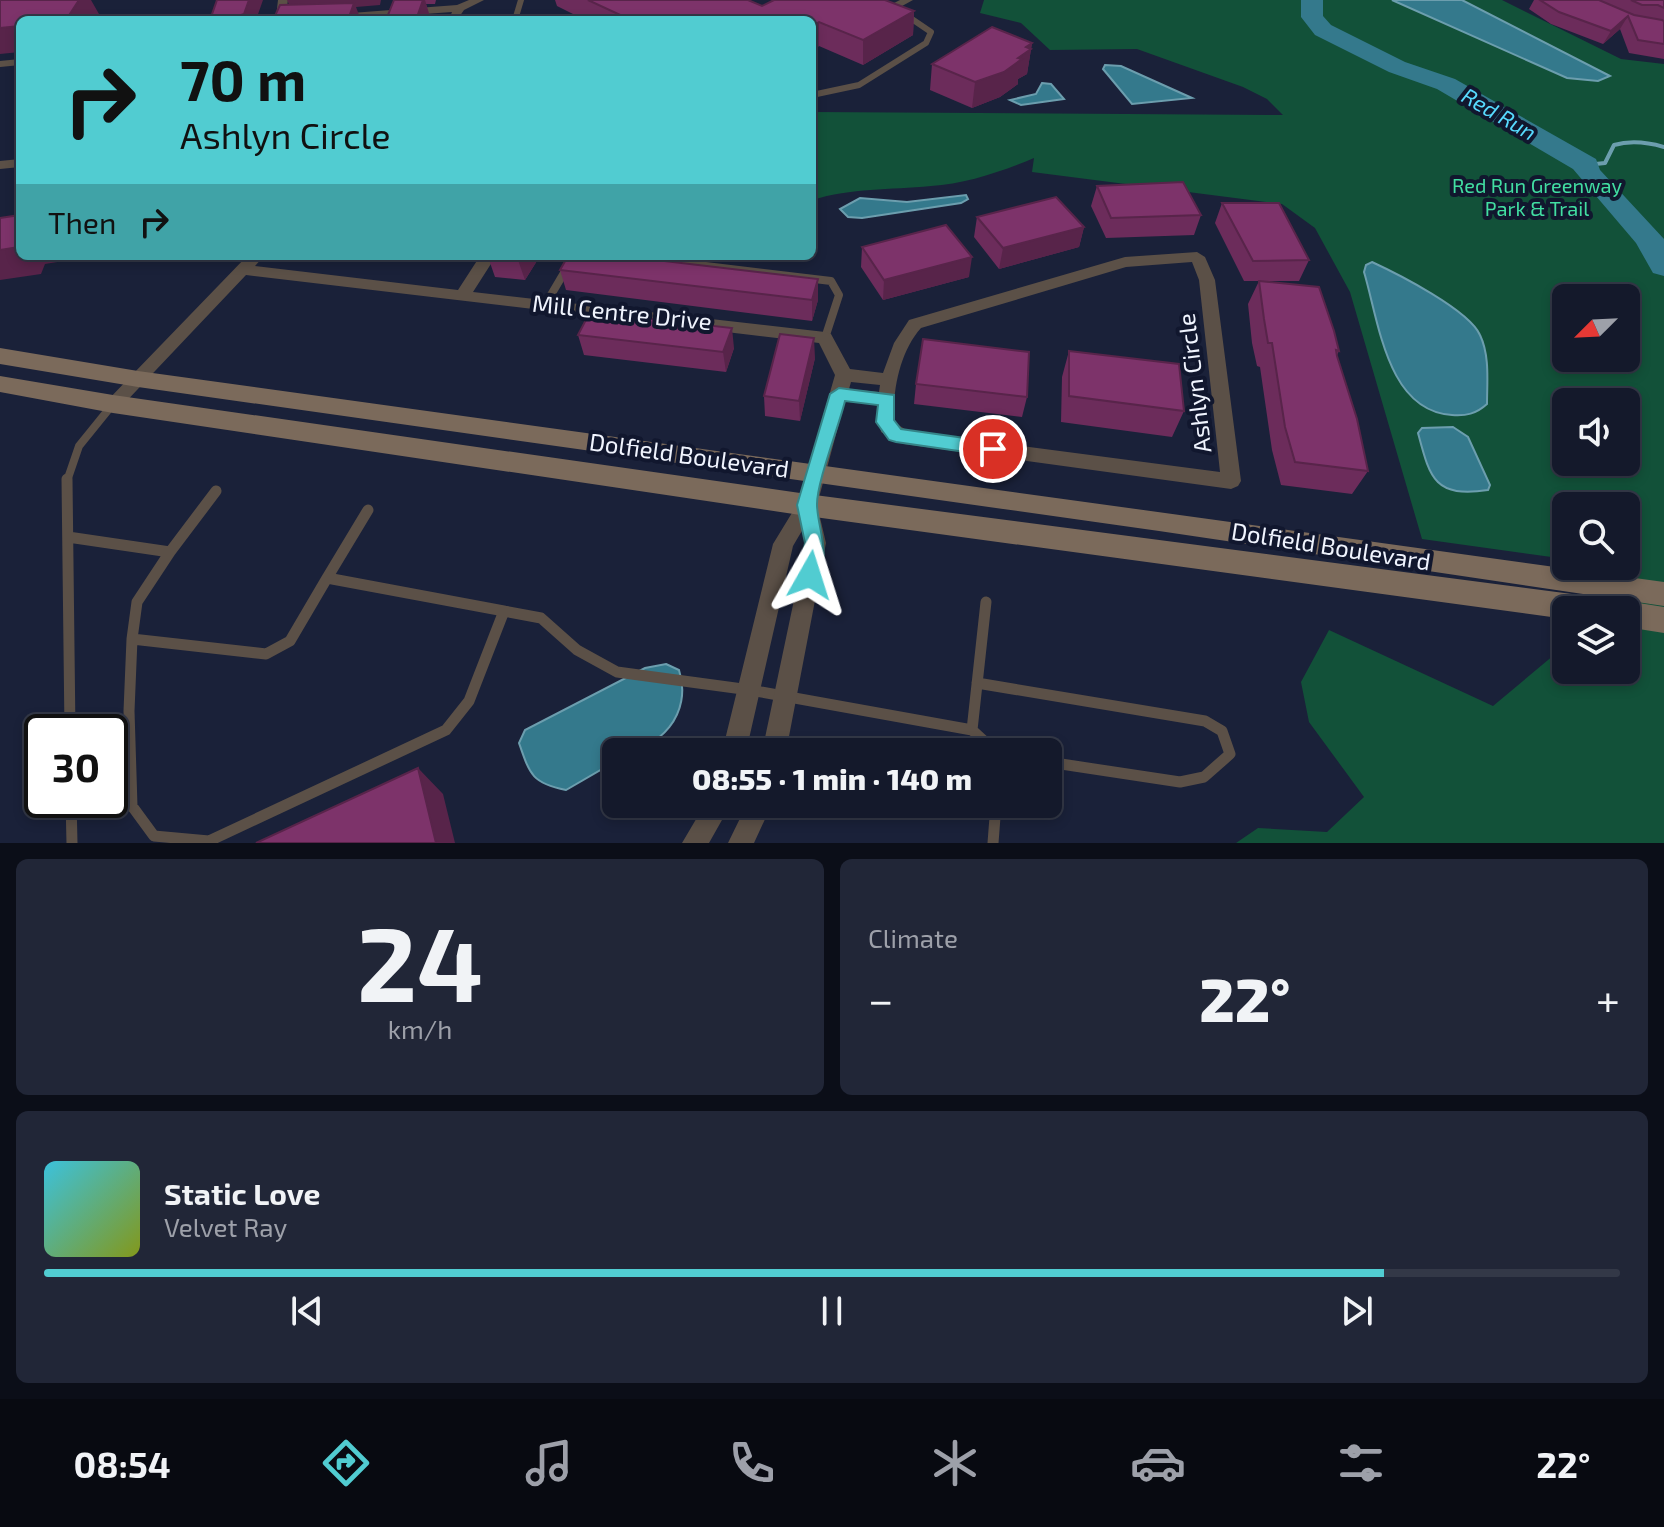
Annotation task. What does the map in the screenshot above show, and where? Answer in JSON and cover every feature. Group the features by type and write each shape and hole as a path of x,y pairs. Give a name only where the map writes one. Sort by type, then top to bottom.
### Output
{"main road":[{"name":"Dolfield Boulevard","path":"0,356 138,379 1664,594"},
{"name":"Dolfield Boulevard","path":"0,384 113,404 807,505 1552,604"},
{"path":"1640,616 1664,620"}],"street":[{"path":"392,16 457,14 479,0"},
{"path":"882,5 908,0"},
{"name":"Ashlyn Circle","path":"1197,257 1207,280 1231,481 904,437 887,427 891,380 904,333 926,320 1125,262 1197,257"},
{"path":"113,404 252,260"},
{"path":"463,295 485,260"},
{"name":"Mill Centre Drive","path":"243,270 825,338"},
{"path":"738,738 783,544 807,505 844,375 825,338"},
{"path":"844,375 891,380"},
{"path":"839,394 887,400"},
{"path":"777,738 816,543 807,505"},
{"path":"695,843 710,818"},
{"path":"741,843 753,818"}],"lane":[{"path":"816,94 859,85 926,43 931,32 908,15 882,5"},
{"path":"545,305 572,260"},
{"path":"652,260 831,281 839,295 825,338"},
{"path":"70,714 67,477 72,460 113,404"},
{"path":"216,491 137,602 129,711 132,806 154,836 209,841 446,730 469,701 504,611"},
{"path":"132,639 266,654 290,641 368,510"},
{"path":"68,537 170,552"},
{"path":"327,578 541,618 577,650 617,672 750,690 972,730 981,738"},
{"path":"972,730 986,602"},
{"path":"977,683 1205,721 1222,731 1230,754 1204,777 1180,782 1062,764"},
{"path":"71,818 72,843"},
{"path":"993,843 995,818"}],"green space":[{"name":"Red Run Greenway Park & Trail","path":"984,0 1502,0 1621,59 1664,64 1664,843 1236,843 1258,828 1327,832 1364,797 1309,722 1301,682 1329,630 1493,706 1552,657 1552,684 1640,684 1640,596 1588,596 1591,580 1640,580 1640,492 1552,492 1552,557 1422,539 1350,292 1315,228 1282,204 1032,172 1034,158 957,183 856,191 816,199 816,112 1283,115 1267,99 1243,87 1137,49 1050,50 1021,23 980,13"}],"water":[{"path":"1392,0 1462,0 1610,76 1598,81 1567,78"},
{"path":"1105,65 1121,66 1192,98 1132,104 1103,69"},
{"path":"1042,83 1051,84 1064,99 1021,105 1010,100 1036,94"},
{"path":"966,195 968,199 961,203 862,218 848,217 840,209 860,198 907,202"},
{"path":"1372,262 1432,294 1473,325 1480,335 1487,360 1487,404 1475,412 1452,415 1430,410 1413,398 1389,361 1381,338 1364,272 1366,265"},
{"path":"1453,427 1468,437 1490,485 1488,490 1456,491 1445,487 1431,473 1418,433 1422,428"},
{"path":"666,664 679,670 682,686 677,715 659,737 602,738 602,769 566,790 546,784 534,776 519,743 525,730 645,668"}],"building":[{"path":"0,0 79,0 69,16 16,16 16,26 0,28"},
{"path":"217,0 249,0 244,14 211,16"},
{"path":"394,0 423,0 417,16 388,16"},
{"path":"588,0 748,0 762,6 774,0 885,0 914,11 863,40 819,22 816,24 816,16 622,16"},
{"path":"1540,0 1599,0 1634,15 1662,20 1664,44 1638,40 1628,16 1611,31 1559,12"},
{"path":"1631,0 1664,0 1664,8 1642,5"},
{"path":"354,3 349,16 275,16 280,5"},
{"path":"992,27 1032,43 1026,47 1031,49 1004,72 975,82 932,64"},
{"path":"1183,182 1201,215 1111,218 1097,186"},
{"path":"1056,197 1084,227 1003,248 977,217"},
{"path":"1222,203 1279,203 1309,260 1253,261"},
{"path":"16,216 16,247 0,250 0,218"},
{"path":"946,225 972,257 884,280 862,247"},
{"path":"566,260 656,260 818,279 812,300 560,270"},
{"path":"1259,281 1319,287 1334,331 1339,351 1336,350 1337,356 1357,419 1368,471 1295,462 1285,427 1272,343 1268,343"},
{"path":"590,312 732,328 723,352 578,335"},
{"path":"780,334 814,338 799,401 764,396"},
{"path":"923,339 1029,352 1027,397 916,384"},
{"path":"1069,351 1179,364 1184,411 1069,396"},
{"path":"418,768 436,843 256,843"}],"waterway":[{"name":"Red Run","path":"1312,0 1312,17 1323,30 1397,67 1446,84 1586,165 1587,172 1649,239 1664,266"},
{"path":"1586,165 1605,163 1614,145 1620,143 1639,142 1664,147"}],"route":[{"path":"810,575 816,543 807,505 839,394 887,400 885,422 896,435 993,449"}]}
